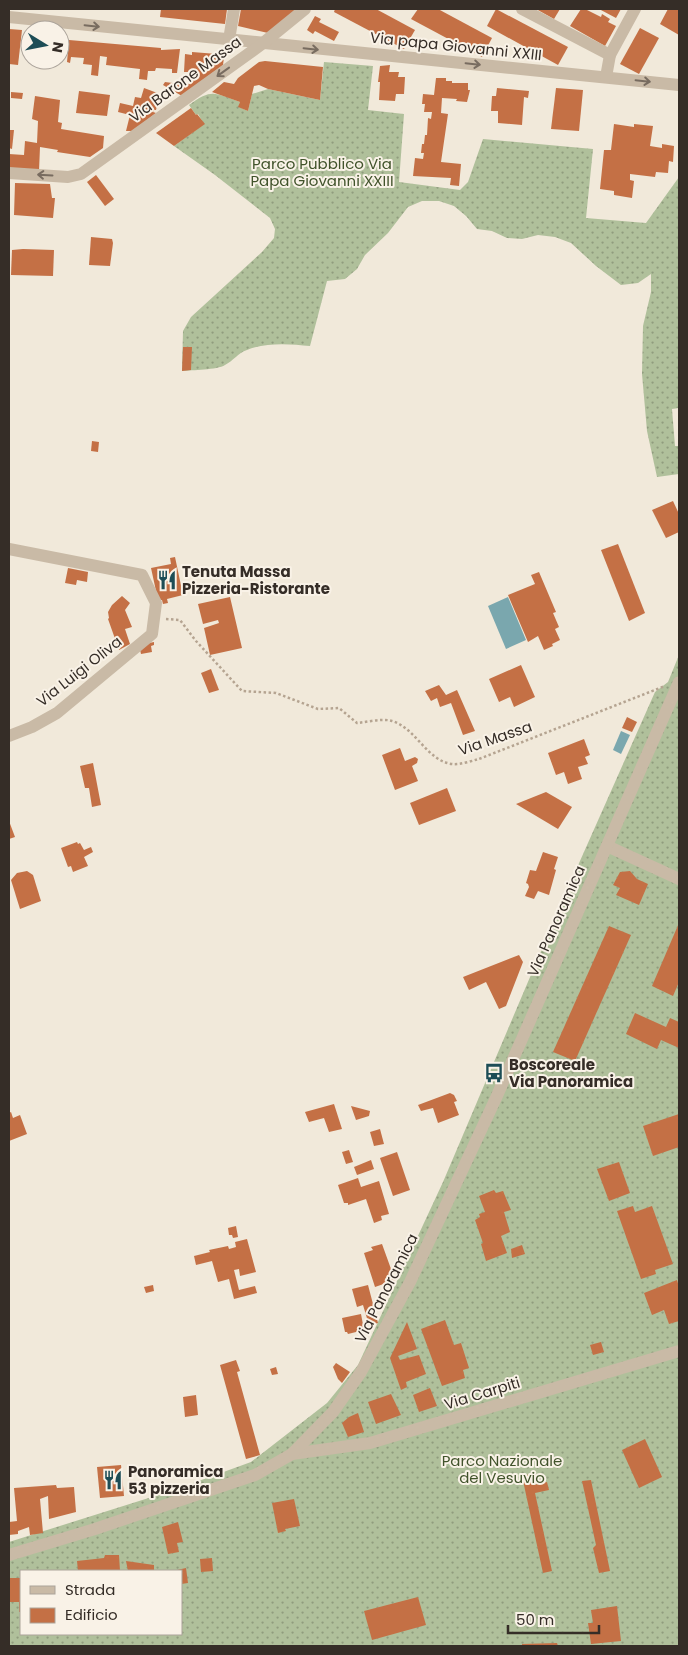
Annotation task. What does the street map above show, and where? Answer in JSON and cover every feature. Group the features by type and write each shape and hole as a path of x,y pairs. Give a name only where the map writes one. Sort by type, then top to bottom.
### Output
{"street":[{"path":"229,40 234,9"},
{"name":"Via Barone Massa","path":"9,173 68,177 81,174 262,44 305,9"},
{"path":"522,9 610,55"},
{"path":"606,77 610,55 635,9"},
{"name":"Via papa Giovanni XXIII","path":"9,17 679,85"},
{"path":"9,549 142,575 156,603 154,618"},
{"name":"Via Luigi Oliva","path":"9,736 32,727 57,713 152,634 154,618"},
{"name":"Via Panoramica","path":"9,1555 95,1529 246,1479 292,1454 333,1412 362,1372 410,1282 496,1098 607,846 676,698 675,683"},
{"path":"607,846 679,880"},
{"name":"Via Carpiti","path":"292,1454 370,1443 679,1351"}],"path":[{"name":"Via Massa","path":"154,618 180,620 196,641 242,691 276,693 318,709 339,708 357,723 377,720 392,721 404,728 438,758 452,764 479,759 675,683"}],"green space":[{"name":"Parco Pubblico Via Papa Giovanni XXIII","path":"324,62 373,66 368,110 404,114 399,182 460,190 468,182 483,139 593,149 586,218 646,223 679,177 679,408 672,409 675,446 679,446 679,474 657,477 647,431 642,374 643,326 651,292 651,274 638,283 621,285 596,266 571,243 555,237 538,235 522,239 507,238 492,231 477,229 454,206 439,201 422,201 408,207 388,233 365,255 357,269 345,279 327,281 310,346 287,344 255,347 244,351 221,367 182,371 183,331 191,317 262,252 274,238 275,229 270,218 174,146 204,124 189,105 203,96 214,94 240,102 239,107 248,111 252,94 268,89 320,100"},
{"name":"Parco Nazionale del Vesuvio","path":"679,655 679,1646 9,1646 9,1542 174,1490 251,1462 327,1403 358,1365 443,1182 564,897 655,692 668,682"}],"water":[{"path":"508,597 526,640 506,649 488,606"},
{"path":"621,731 630,735 621,754 613,750"}],"building":[{"path":"161,9 227,9 225,24 160,17"},
{"path":"241,9 300,9 268,33 238,26"},
{"path":"335,9 376,9 415,30 404,49 334,12"},
{"path":"418,9 438,9 492,38 482,57 411,19"},
{"path":"496,9 568,47 558,65 487,26"},
{"path":"536,9 560,9 554,19"},
{"path":"581,9 601,17 602,14 610,19 608,22 616,26 605,46 570,26"},
{"path":"599,9 621,9 616,18"},
{"path":"668,9 679,10 679,35 660,24"},
{"path":"315,16 321,19 319,22 339,32 334,41 315,31 313,34 307,30"},
{"path":"640,28 659,38 639,74 620,64"},
{"path":"9,29 20,30 18,65 9,64"},
{"path":"70,40 161,48 161,50 180,49 177,73 172,73 172,69 156,68 155,71 148,71 147,80 139,79 140,69 106,65 107,57 100,56 98,76 91,75 92,65 83,64 84,58 71,57 70,63"},
{"path":"192,52 217,54 217,57 224,57 223,65 182,96 163,85 165,82 187,85 199,76 196,76 197,72 184,72 185,54 192,55"},
{"path":"259,62 323,67 320,100 268,89 259,85 254,86 248,111 238,107 240,102 212,92 224,82 234,84 238,78"},
{"path":"390,65 389,72 399,72 398,77 405,77 404,94 396,94 395,101 379,100 380,82 378,82 380,66"},
{"path":"436,78 446,78 446,81 452,81 452,83 468,83 468,90 470,90 467,102 442,98 441,113 448,114 441,162 461,164 459,186 450,185 451,178 413,176 415,158 423,159 424,153 421,153 422,144 424,144 425,135 427,135 428,118 431,119 432,112 424,112 425,104 422,104 423,94 434,95"},
{"path":"144,88 160,94 156,110 153,112 156,113 133,131 126,131 130,115 118,112 120,103 133,106 135,97 141,98"},
{"path":"497,88 529,91 528,98 524,97 522,125 498,123 498,111 491,111 492,96 496,96"},
{"path":"556,88 583,90 579,131 551,129"},
{"path":"79,91 110,95 107,116 76,113"},
{"path":"11,92 23,93 22,99 11,98"},
{"path":"35,96 60,100 58,122 62,123 61,129 104,136 103,148 90,157 57,152 58,150 40,147 39,171 9,169 9,154 24,155 25,141 37,143 38,121 32,119"},
{"path":"191,108 205,124 174,146 156,133"},
{"path":"614,124 634,127 634,124 653,126 650,146 662,148 662,144 674,146 673,162 669,161 668,173 656,172 655,177 630,174 630,180 634,181 632,198 614,195 614,191 600,189 604,150 611,150"},
{"path":"9,130 14,130 12,149 9,148"},
{"path":"96,175 114,199 105,206 87,182"},
{"path":"15,183 50,184 52,198 55,198 53,218 14,215"},
{"path":"91,237 112,239 110,266 89,265"},
{"path":"12,250 54,250 53,276 11,275"},
{"path":"183,347 192,347 191,370 182,371"},
{"path":"92,441 99,442 98,452 91,451"},
{"path":"673,501 679,514 679,532 666,538 652,510"},
{"path":"618,544 645,613 629,621 601,550"},
{"path":"175,557 183,595 167,599 168,603 163,604 162,600 158,600 151,568 171,564 170,558"},
{"path":"68,568 88,572 87,582 77,580 76,585 65,583"},
{"path":"539,572 556,612 553,613 559,627 555,629 560,640 544,650 538,636 528,642 508,595 535,584 531,575"},
{"path":"122,596 130,603 125,610 132,627 125,629 130,644 119,650 108,619 108,612 112,605"},
{"path":"230,597 242,648 210,655 204,628 219,623 218,620 203,624 198,604"},
{"path":"154,642 154,645 151,646 152,652 141,654 139,645"},
{"path":"521,665 535,697 514,707 510,697 499,702 489,679"},
{"path":"211,669 219,690 209,693 201,673"},
{"path":"439,685 446,695 457,690 475,731 463,735 451,703 440,707 437,698 431,701 425,691"},
{"path":"627,717 637,722 632,732 622,728"},
{"path":"584,739 590,755 585,757 588,764 578,767 582,779 568,784 564,772 556,775 548,753"},
{"path":"400,748 405,761 415,757 418,759 417,763 412,766 418,781 395,790 382,755"},
{"path":"93,763 101,805 92,807 89,788 85,788 80,766"},
{"path":"447,788 456,811 419,825 410,803"},
{"path":"546,792 572,807 558,829 516,804"},
{"path":"9,821 15,837 9,839"},
{"path":"77,842 78,844 80,843 84,850 91,847 93,852 84,857 88,866 73,872 71,866 68,867 61,848"},
{"path":"543,852 558,857 554,869 556,870 549,895 538,891 534,899 525,896 529,887 526,883 530,870 536,871"},
{"path":"27,871 33,875 41,901 20,909 11,880 17,873"},
{"path":"630,871 637,879 648,884 639,905 616,895 620,888 613,885 620,872"},
{"path":"679,923 679,982 673,996 652,986"},
{"path":"609,926 631,935 575,1061 553,1052"},
{"path":"519,955 523,962 506,1006 499,1009 486,982 469,990 463,977"},
{"path":"635,1013 666,1027 670,1018 679,1022 679,1048 661,1040 657,1049 626,1034"},
{"path":"450,1093 454,1095 457,1101 454,1102 459,1115 438,1123 433,1108 421,1111 418,1105"},
{"path":"334,1104 342,1129 329,1132 324,1118 309,1122 305,1112"},
{"path":"351,1106 370,1111 369,1116 356,1120"},
{"path":"11,1112 13,1118 20,1115 27,1134 9,1141 9,1113"},
{"path":"679,1114 679,1147 653,1156 643,1126"},
{"path":"380,1129 384,1144 374,1146 370,1132"},
{"path":"349,1150 353,1162 346,1164 342,1152"},
{"path":"397,1152 410,1190 393,1196 380,1158"},
{"path":"371,1160 374,1169 357,1175 354,1167"},
{"path":"619,1162 630,1193 609,1201 597,1169"},
{"path":"358,1178 361,1187 379,1181 389,1214 381,1216 382,1220 374,1223 366,1199 348,1205 348,1203 344,1203 338,1185"},
{"path":"494,1190 496,1193 503,1191 511,1210 504,1212 510,1232 501,1236 507,1253 486,1261 481,1244 483,1243 475,1220 480,1217 479,1214 485,1212 479,1196"},
{"path":"633,1206 635,1212 652,1206 673,1264 655,1270 656,1274 641,1279 617,1211"},
{"path":"236,1226 238,1237 233,1238 232,1235 229,1235 228,1228"},
{"path":"247,1239 256,1272 240,1276 239,1269 234,1270 239,1290 255,1286 257,1293 234,1299 229,1279 218,1282 212,1261 196,1265 194,1256 210,1252 209,1250 228,1246 229,1249 236,1247 235,1242"},
{"path":"382,1244 395,1280 375,1287 364,1253 373,1250 371,1247"},
{"path":"522,1245 525,1254 512,1258 511,1249"},
{"path":"677,1280 679,1287 679,1321 669,1324 664,1310 652,1315 644,1293"},
{"path":"153,1285 154,1291 146,1293 144,1287"},
{"path":"368,1285 378,1323 369,1325 363,1305 357,1307 352,1289"},
{"path":"361,1314 364,1330 348,1334 345,1332 342,1318"},
{"path":"445,1320 454,1345 461,1343 469,1368 463,1370 465,1378 442,1386 421,1329"},
{"path":"407,1322 417,1349 398,1356 400,1360 419,1355 426,1374 406,1382 407,1387 401,1390 390,1358"},
{"path":"601,1342 604,1352 593,1355 590,1345"},
{"path":"236,1360 240,1371 237,1372 260,1455 246,1459 220,1365"},
{"path":"336,1363 350,1372 342,1383 338,1379 333,1367"},
{"path":"276,1367 278,1374 272,1375 270,1369"},
{"path":"430,1388 437,1406 419,1412 413,1395"},
{"path":"391,1394 401,1415 376,1424 368,1402"},
{"path":"196,1395 198,1415 185,1417 183,1397"},
{"path":"358,1413 364,1432 348,1437 342,1423"},
{"path":"645,1439 662,1477 639,1488 622,1450"},
{"path":"121,1465 124,1496 100,1498 97,1467"},
{"path":"531,1474 533,1485 547,1482 549,1490 535,1493 552,1571 543,1573 522,1476"},
{"path":"591,1480 610,1571 599,1573 593,1548 596,1545 582,1481"},
{"path":"56,1485 57,1488 74,1487 76,1512 49,1519 48,1496 40,1499 43,1533 30,1535 29,1527 18,1531 18,1534 9,1535 9,1522 17,1521 14,1488"},
{"path":"294,1499 300,1526 285,1529 286,1531 278,1533 272,1503"},
{"path":"178,1522 183,1542 177,1543 179,1552 168,1554 162,1527"},
{"path":"105,1555 119,1555 120,1570 78,1570 77,1561 104,1558"},
{"path":"212,1558 213,1571 201,1572 200,1559"},
{"path":"126,1561 154,1565 154,1570 128,1570"},
{"path":"186,1568 188,1583 182,1584 182,1570 177,1570"},
{"path":"9,1578 20,1578 20,1612 19,1602 10,1602"},
{"path":"418,1597 426,1625 372,1640 364,1611"},
{"path":"617,1606 621,1641 591,1644 588,1623 593,1623 591,1610"},
{"path":"557,1643 558,1646 522,1646 522,1644"}],"place":[{"name":"Tenuta Massa Pizzeria-Ristorante","path":"167,580"},
{"name":"Boscoreale Via Panoramica","path":"494,1073"},
{"name":"Panoramica 53 pizzeria","path":"113,1480"}]}
